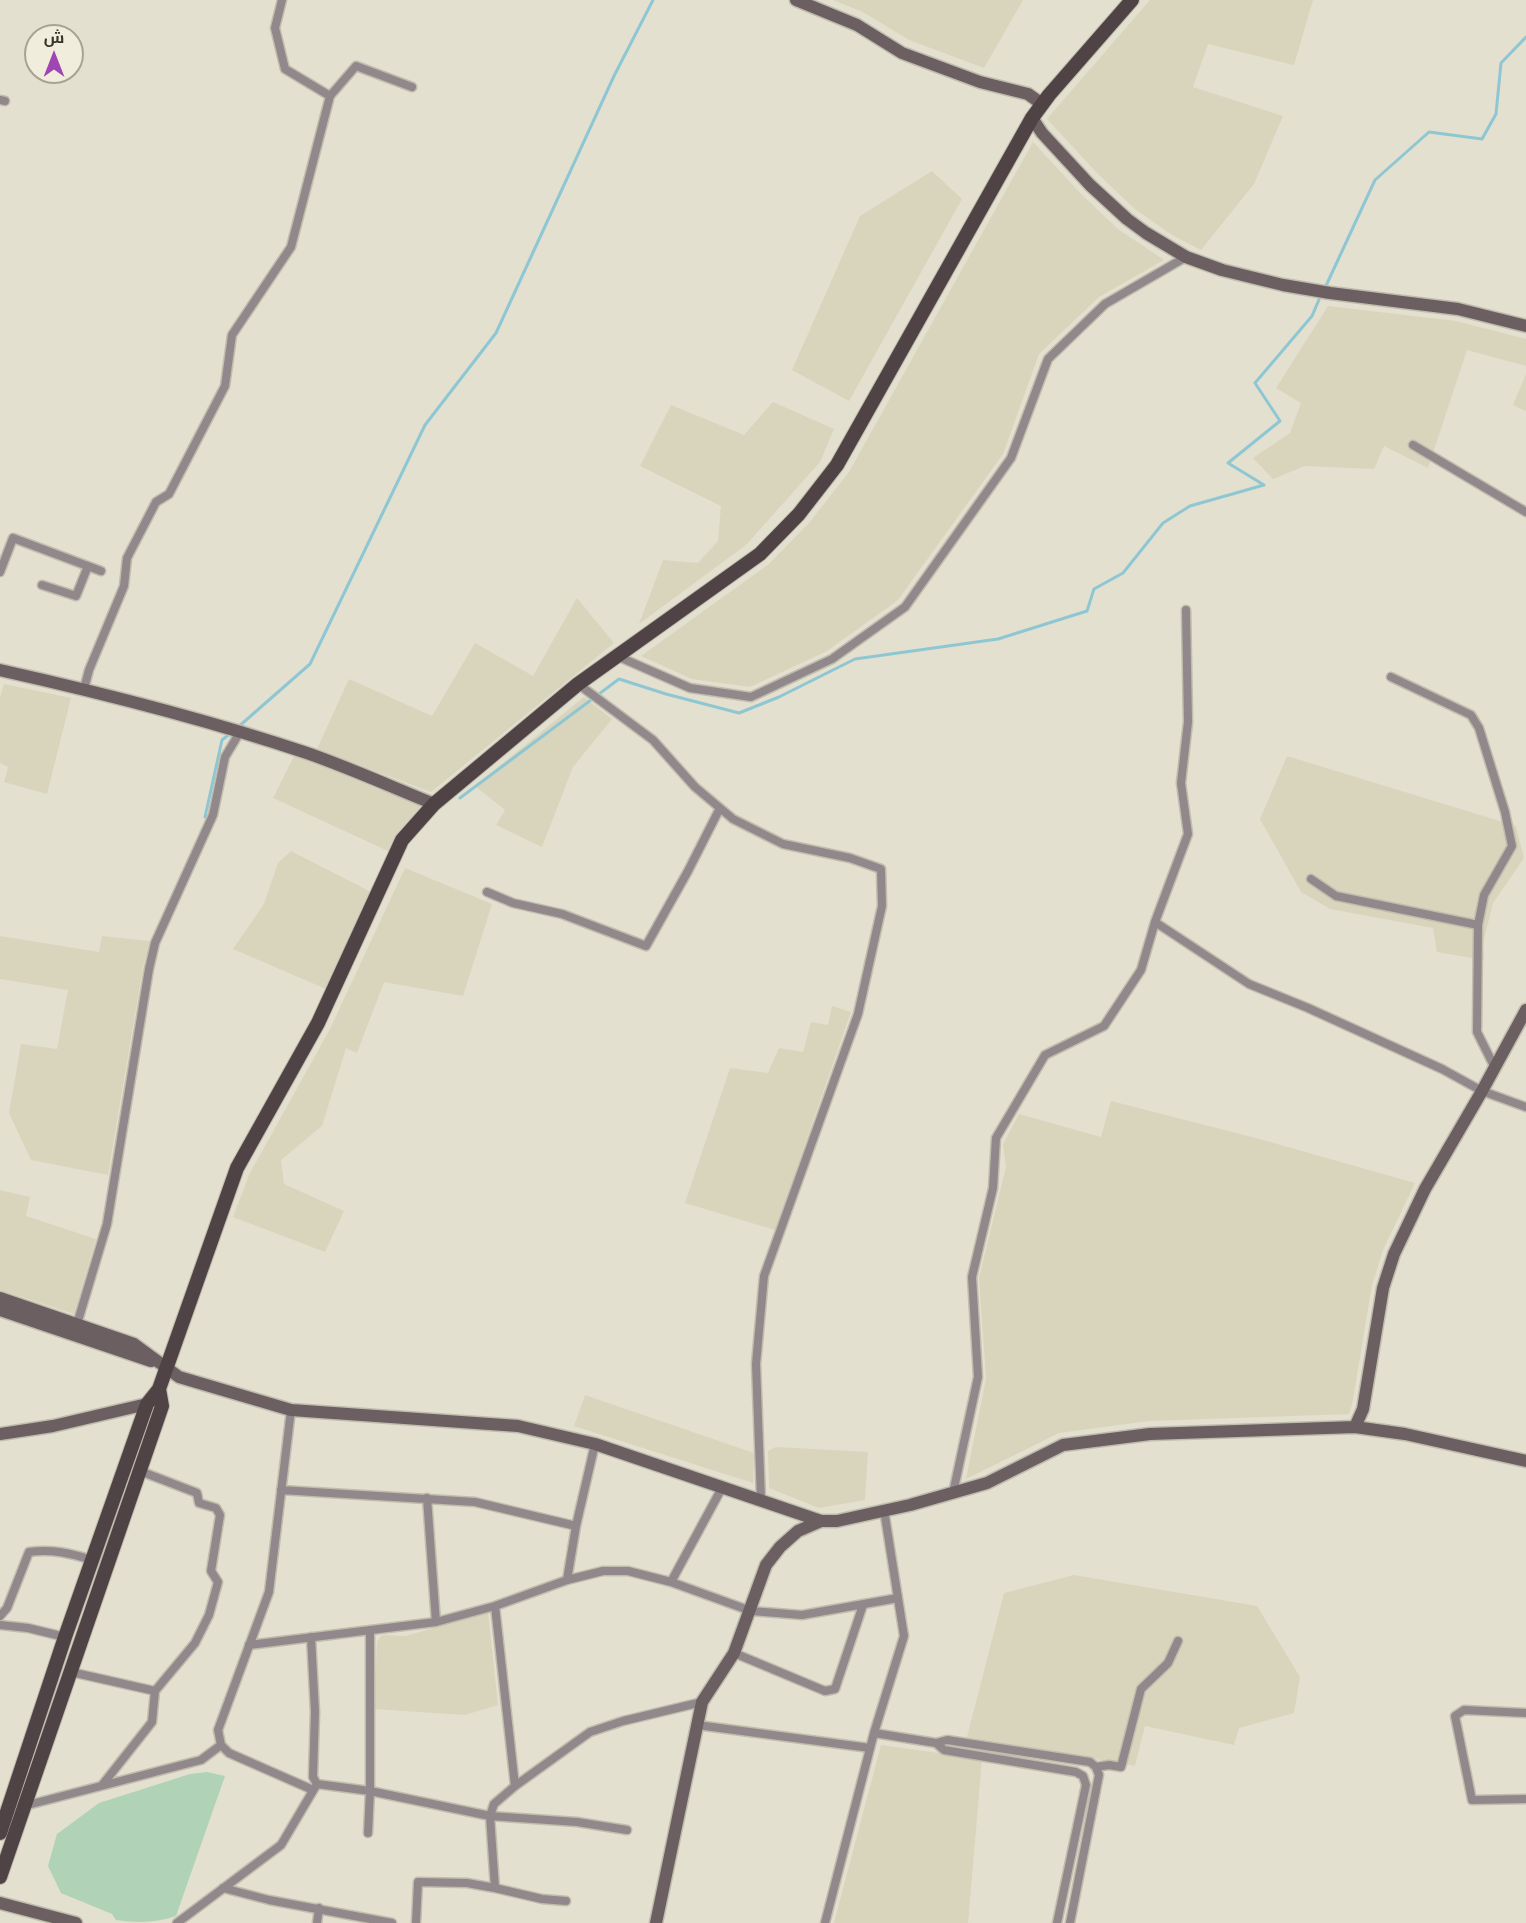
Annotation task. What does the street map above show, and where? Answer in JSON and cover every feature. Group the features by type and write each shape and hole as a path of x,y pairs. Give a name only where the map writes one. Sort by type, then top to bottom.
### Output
{"main road":[{"path":"796,0 857,25 902,53 980,82 1028,94 1042,104"},
{"path":"0,1833 65,1637 147,1404 159,1389 237,1168 318,1023 402,840 434,804 578,684 760,554 799,514 837,465 1032,117 1132,0"},
{"path":"1032,117 1042,133 1126,219 1186,257 1222,270 1283,285 1330,294 1458,309 1526,326"},
{"path":"0,670 84,689 240,732 309,754 434,804"},
{"path":"1355,1427 1364,1408 1382,1296 1394,1254 1425,1189 1526,1011"},
{"path":"0,1298 134,1344 179,1377 291,1410 518,1426 595,1444 821,1521 837,1521 910,1505 987,1484 1063,1445 1159,1434 1355,1427 1405,1434 1526,1461"},
{"path":"0,1310 166,1366"},
{"path":"0,1877 162,1406 159,1389"},
{"path":"0,1434 52,1426 147,1404"},
{"path":"656,1923 702,1702 735,1653 766,1565 798,1531 821,1521"},
{"path":"0,1903 59,1921 76,1923"}],"street":[{"path":"282,0 275,28 285,69 330,96"},
{"path":"84,689 89,670 124,586 127,558 156,502 169,494 225,386 232,335 291,247 330,96 356,66 412,87"},
{"path":"617,656 690,688 751,697 832,659 905,607 1011,458 1047,359 1105,304 1186,257"},
{"path":"1413,445 1526,512"},
{"path":"0,572 13,538 101,571"},
{"path":"42,585 76,596 88,566"},
{"path":"953,1493 978,1377 972,1277 993,1188 996,1138 1045,1055 1104,1026 1141,970 1155,922 1188,834 1181,783 1188,722 1186,610"},
{"path":"1391,677 1472,715 1479,728 1505,812 1512,846 1484,895 1478,925 1476,1032 1495,1068"},
{"path":"578,684 653,740 695,787 733,819 783,844 850,858 881,869 882,906 858,1014 764,1276 756,1364 761,1499"},
{"path":"77,1324 107,1224 155,943 213,815 225,757 240,732"},
{"path":"487,892 513,903 562,914 646,946 720,808"},
{"path":"1311,879 1336,896 1478,925"},
{"path":"1155,922 1249,984 1308,1008 1442,1069 1482,1091 1526,1107"},
{"path":"291,1410 269,1593 218,1730 221,1745 229,1753 315,1787 370,1791 490,1816 577,1822 627,1830"},
{"path":"567,1580 576,1526 595,1444"},
{"path":"103,1784 152,1722 155,1691 195,1643 209,1615 218,1582 211,1571 220,1515 216,1509 199,1503 197,1493 140,1472"},
{"path":"671,1582 723,1486"},
{"path":"281,1490 475,1502 576,1526"},
{"path":"427,1498 436,1622"},
{"path":"825,1923 874,1733 904,1636 884,1510"},
{"path":"0,1616 7,1608 29,1552 49,1550 72,1553 92,1560"},
{"path":"249,1645 436,1622 495,1606 567,1580 603,1571 628,1571 671,1582 751,1611 802,1615 898,1598"},
{"path":"735,1653 825,1691 835,1689 863,1605"},
{"path":"495,1606 516,1786"},
{"path":"0,1625 28,1628 65,1637"},
{"path":"368,1833 370,1630"},
{"path":"177,1923 280,1845 315,1787 313,1777 315,1712 310,1637"},
{"path":"1096,1767 1109,1765 1121,1767 1142,1689 1168,1663 1178,1641"},
{"path":"71,1672 155,1691"},
{"path":"495,1888 490,1816 494,1804 590,1732 623,1721 702,1702"},
{"path":"1526,1713 1464,1710 1455,1716 1472,1800 1526,1799"},
{"path":"697,1725 870,1748"},
{"path":"874,1733 936,1743 947,1740 1090,1762 1096,1767 1099,1775 1070,1923"},
{"path":"936,1743 944,1750 1076,1772 1083,1776 1086,1785 1057,1923"},
{"path":"24,1806 201,1760 221,1745"},
{"path":"416,1923 418,1882 467,1883 542,1899 566,1901"},
{"path":"223,1888 269,1900 392,1923"},
{"path":"317,1923 319,1908"}],"shaded area":[{"path":"833,0 1023,0 984,68 909,40 863,12"},
{"path":"1150,0 1313,0 1294,65 1208,44 1193,87 1283,116 1254,184 1201,250 1172,235 1135,209 1099,175 1047,119"},
{"path":"1033,142 1081,194 1118,229 1164,260 1099,297 1039,354 1003,454 898,600 827,651 750,687 692,679 641,656 769,564 809,523 849,472"},
{"path":"932,171 962,199 849,401 792,370 860,216"},
{"path":"1328,306 1456,321 1526,339 1526,366 1467,350 1428,468 1384,446 1374,469 1305,466 1273,479 1253,458 1290,433 1301,403 1276,388"},
{"path":"1526,374 1526,411 1513,405"},
{"path":"773,402 834,429 820,462 746,545 639,624 663,560 698,563 718,541 721,506 640,466 671,405 744,435"},
{"path":"577,598 614,643 431,792 317,749 349,679 432,716 475,643 533,676"},
{"path":"4,684 71,698 47,794 4,782 8,767 0,763 0,698"},
{"path":"584,697 612,719 573,767 542,847 496,825 505,810 475,786"},
{"path":"295,754 421,807 395,836 388,851 273,798"},
{"path":"1287,756 1516,826 1524,858 1493,903 1483,943 1484,960 1437,952 1433,928 1330,909 1301,892 1260,819"},
{"path":"291,851 371,892 326,989 233,949 264,904 278,863"},
{"path":"405,868 492,904 463,996 384,982 357,1053 346,1048 322,1126 281,1160 284,1184 344,1211 325,1252 233,1217 250,1173 330,1029"},
{"path":"0,936 99,952 102,936 150,941 143,967 108,1175 31,1160 9,1113 21,1044 57,1049 68,990 0,979"},
{"path":"832,1006 851,1012 775,1230 685,1203 730,1068 768,1073 779,1048 803,1052 811,1022 828,1025"},
{"path":"1111,1101 1256,1138 1415,1183 1383,1250 1372,1285 1349,1414 1149,1421 1059,1433 966,1479 986,1379 979,1278 1006,1167 1003,1144 1019,1114 1101,1137"},
{"path":"0,1190 30,1197 26,1216 96,1239 74,1314 0,1290"},
{"path":"585,1395 754,1453 753,1483 574,1426"},
{"path":"776,1447 868,1452 865,1500 819,1508 769,1488 768,1451"},
{"path":"1074,1575 1257,1606 1300,1677 1294,1713 1239,1728 1234,1745 1145,1726 1135,1766 967,1737 1004,1593"},
{"path":"488,1612 498,1705 465,1715 374,1709 377,1642 382,1635 406,1636"},
{"path":"881,1745 982,1759 968,1923 834,1923"}],"green space":[{"path":"207,1772 225,1776 176,1916 146,1922 116,1920 112,1914 61,1893 48,1866 57,1834 99,1803 190,1774"}],"waterway":[{"path":"237,728 310,664 425,425 496,333 614,76 653,0"},
{"path":"1324,290 1375,180 1429,132 1482,139 1496,114 1501,63 1526,37"},
{"path":"460,798 619,679 739,713 779,697 855,659 998,639 1087,611 1094,589 1123,573 1163,523 1190,506 1264,485 1228,463 1280,421 1255,383 1312,316 1321,295"},
{"path":"205,817 222,740 232,732"}]}
